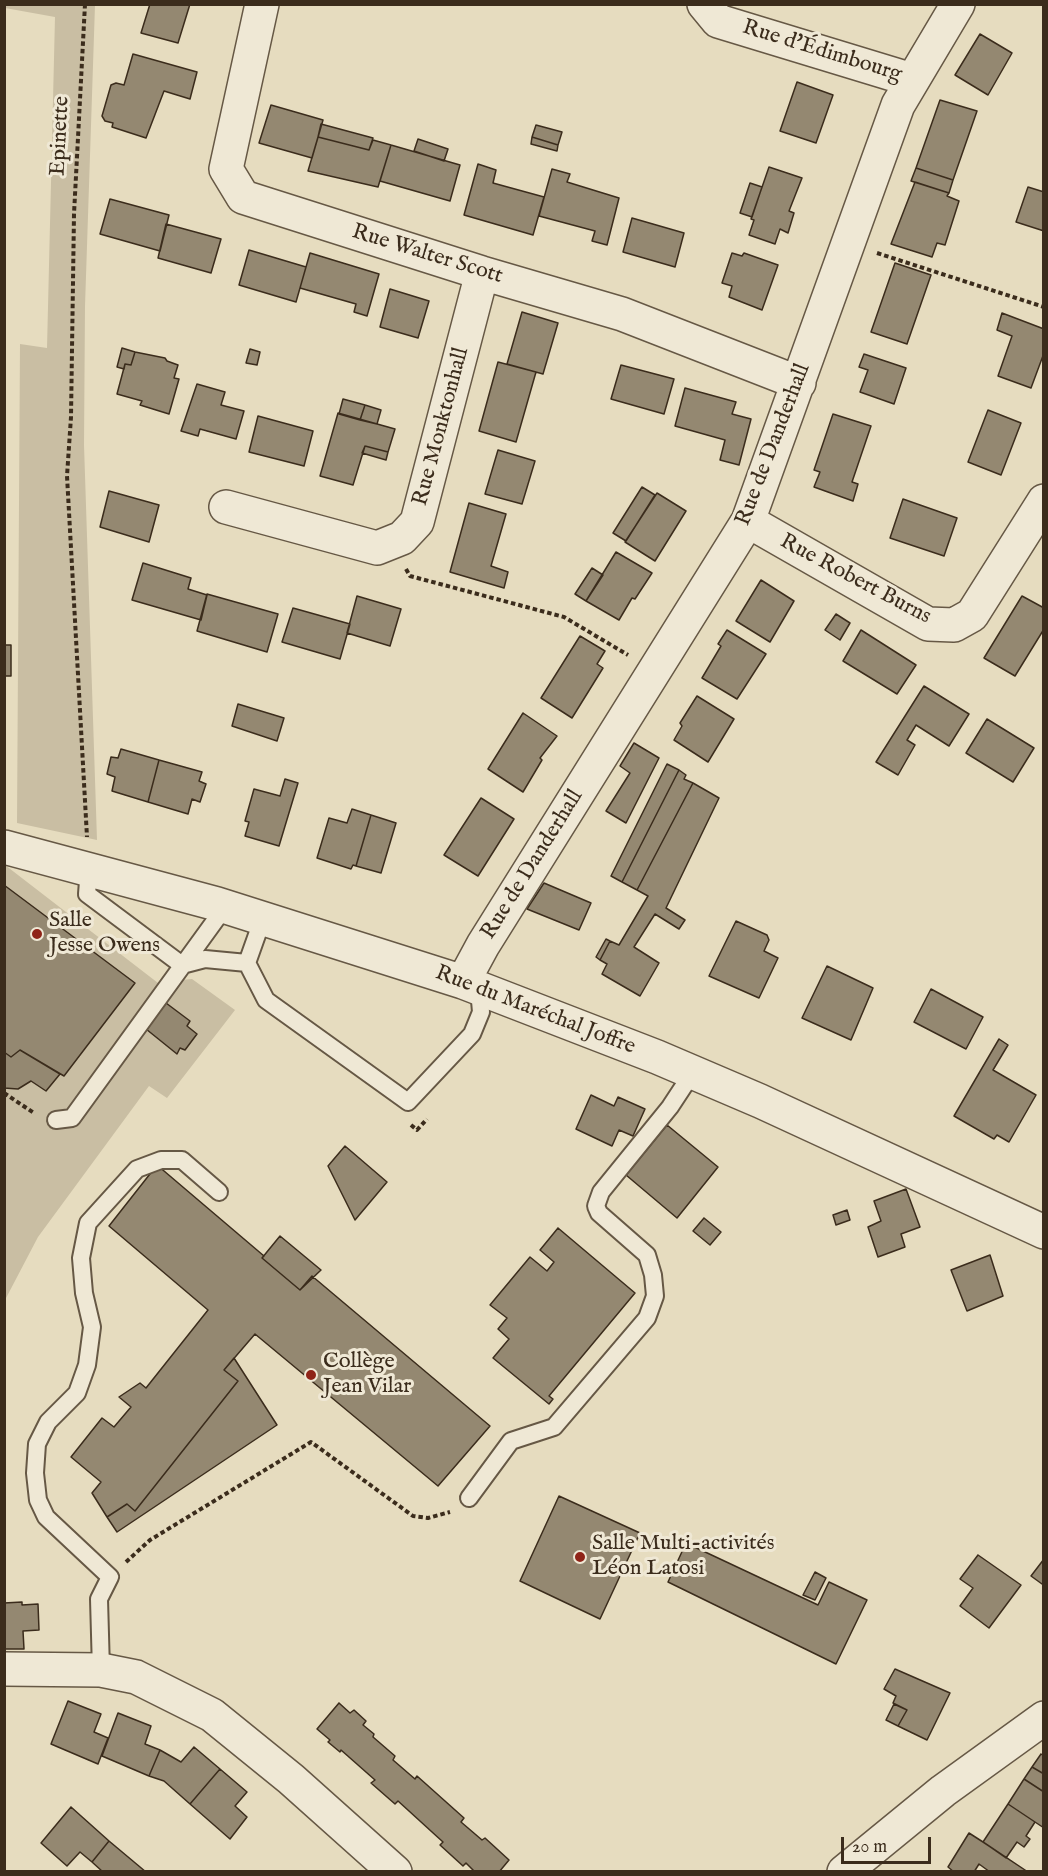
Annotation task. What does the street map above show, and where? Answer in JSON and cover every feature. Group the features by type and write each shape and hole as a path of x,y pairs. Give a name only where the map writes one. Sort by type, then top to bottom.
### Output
{"street":[{"name":"Rue Walter Scott","path":"262,4 226,169 243,197 482,273 622,314 799,383"},
{"name":"Rue d'Édimbourg","path":"704,4 718,21 912,80"},
{"name":"Rue de Danderhall","path":"471,986 483,945 748,521 898,105 958,4"},
{"name":"Rue Monktonhall","path":"387,544 402,538 417,522 482,273"},
{"name":"Rue Robert Burns","path":"748,521 928,624 954,625 972,615 1044,501"},
{"path":"226,507 377,548 387,544"},
{"name":"Rue du Maréchal Joffre","path":"4,847 217,904 471,986 693,1072 1044,1232"},
{"path":"4,1669 101,1671 135,1677 212,1715 291,1779 395,1872"},
{"path":"844,1872 943,1791 1044,1718"}],"lane":[{"path":"89,868 87,894 182,965"},
{"path":"56,1120 72,1118 218,918 217,904"},
{"path":"263,918 247,963 266,1000 408,1102 472,1034 481,1012 471,986"},
{"path":"182,965 205,959 247,963"},
{"path":"469,1498 511,1441 554,1427 647,1318 655,1296 653,1275 647,1255 598,1213 596,1206 601,1192 670,1107 693,1072"},
{"path":"101,1671 99,1599 110,1577 46,1517 38,1500 35,1473 37,1444 48,1422 77,1393 87,1365 92,1327 84,1293 81,1258 88,1222 137,1169 161,1160 182,1160 219,1192"}],"path":[{"name":"Epinette","path":"85,4 74,214 67,476 89,868"},
{"path":"848,243 1044,307"},
{"path":"387,544 410,576 564,617 654,671"},
{"path":"4,1094 45,1120 56,1120"},
{"path":"110,1577 150,1540 311,1442 413,1516 428,1518 446,1514 469,1498"}],"shaded area":[{"path":"4,5 95,5 85,306 84,445 97,840 17,823 20,344 47,348 55,17 5,8"},
{"path":"5,865 171,993 181,980 192,979 235,1010 167,1098 149,1086 38,1237 5,1300"}],"building":[{"path":"150,4 190,4 178,43 141,33"},
{"path":"980,34 1012,53 988,95 955,75"},
{"path":"133,54 197,72 190,99 164,91 146,138 112,127 113,123 105,121 102,116 111,85 116,83 124,85"},
{"path":"797,82 833,95 816,143 780,131"},
{"path":"940,100 977,111 953,180 916,168"},
{"path":"271,105 323,120 312,158 259,143"},
{"path":"321,124 373,138 369,150 318,137"},
{"path":"536,125 562,132 558,145 532,137"},
{"path":"318,137 369,150 373,140 391,145 378,187 308,171"},
{"path":"532,137 558,145 557,151 531,144"},
{"path":"418,139 448,149 444,161 414,151"},
{"path":"391,145 460,165 450,201 380,181"},
{"path":"478,164 496,170 493,183 544,197 533,235 464,215"},
{"path":"769,167 802,178 789,211 794,213 788,233 780,229 775,244 749,235 754,220 751,219"},
{"path":"916,168 953,180 949,193 911,181"},
{"path":"552,169 570,174 567,182 619,198 607,245 592,241 595,231 539,216"},
{"path":"915,182 949,193 947,196 959,201 945,245 937,243 932,257 891,244"},
{"path":"750,183 762,187 752,217 740,213"},
{"path":"1028,187 1044,192 1044,231 1016,222"},
{"path":"110,199 169,215 160,251 100,234"},
{"path":"632,218 684,233 675,267 623,252"},
{"path":"166,224 221,239 211,273 158,258"},
{"path":"249,250 306,267 296,302 239,285"},
{"path":"310,253 379,274 367,316 354,312 356,304 300,288"},
{"path":"732,253 742,256 744,253 778,265 762,310 729,297 732,286 722,283"},
{"path":"895,263 931,275 907,344 871,332"},
{"path":"390,289 429,301 418,338 380,327"},
{"path":"522,312 558,323 543,374 507,364"},
{"path":"1002,313 1044,329 1044,353 1031,388 998,376 1012,336 997,330"},
{"path":"122,348 135,352 131,365 125,364 124,369 117,367"},
{"path":"250,349 260,352 257,365 246,363"},
{"path":"135,352 165,358 178,365 174,378 179,379 169,414 140,405 142,401 117,394 125,364 131,365"},
{"path":"864,354 906,368 894,404 860,392 868,370 859,367"},
{"path":"498,362 536,372 516,442 479,431"},
{"path":"621,365 674,379 664,414 611,399"},
{"path":"197,384 225,392 221,405 244,411 236,439 200,429 198,436 181,431"},
{"path":"685,388 736,402 732,414 751,419 739,465 720,460 725,440 675,426"},
{"path":"343,399 365,405 360,420 339,414"},
{"path":"365,405 381,410 377,424 360,420"},
{"path":"988,410 1021,423 1001,475 968,462"},
{"path":"338,413 395,429 388,452 365,446 353,485 320,476"},
{"path":"833,414 871,426 852,482 858,484 853,501 814,487 820,472 814,470"},
{"path":"258,416 313,431 304,466 249,452"},
{"path":"365,446 388,452 386,460 362,453"},
{"path":"498,450 535,461 522,504 485,494"},
{"path":"642,487 655,495 626,541 613,533"},
{"path":"109,491 159,505 149,542 100,527"},
{"path":"657,493 686,511 655,561 625,542"},
{"path":"903,499 957,518 944,556 890,538"},
{"path":"469,503 506,514 491,566 508,572 504,588 450,572"},
{"path":"616,552 652,573 635,599 632,598 619,620 586,601"},
{"path":"143,563 191,578 188,589 207,595 201,620 132,600"},
{"path":"592,568 603,575 586,601 575,594"},
{"path":"761,580 794,601 770,642 736,621"},
{"path":"207,594 278,614 267,652 197,631"},
{"path":"357,596 401,609 390,646 347,633"},
{"path":"1022,596 1044,608 1044,629 1015,676 984,658"},
{"path":"293,608 350,624 340,659 282,642"},
{"path":"836,614 850,623 840,640 825,630"},
{"path":"727,630 766,654 737,699 702,678 721,646 718,644"},
{"path":"861,630 916,665 897,694 843,661"},
{"path":"580,636 605,651 597,664 603,668 572,718 541,698"},
{"path":"4,645 11,645 11,676 4,676"},
{"path":"924,686 969,714 949,746 916,725 907,740 915,745 898,775 876,762"},
{"path":"697,696 734,719 708,762 674,740 682,726 680,723"},
{"path":"238,704 284,718 277,741 232,726"},
{"path":"523,713 557,736 540,758 542,760 523,792 488,769"},
{"path":"987,719 1034,748 1013,782 966,753"},
{"path":"634,743 659,758 626,823 606,811 630,773 620,766"},
{"path":"121,749 159,760 148,802 112,791 115,777 107,774 111,757 118,758"},
{"path":"159,760 202,772 199,781 206,784 200,802 192,799 188,814 148,802"},
{"path":"667,764 679,770 622,882 611,876"},
{"path":"679,770 686,775 684,779 693,783 637,890 622,882"},
{"path":"285,779 298,783 279,846 245,836 249,822 245,821 254,789 280,796"},
{"path":"693,783 719,798 666,908 685,920 679,929 655,914 634,947 659,963 640,996 602,974 607,964 600,960 610,941 619,945 648,896 637,890"},
{"path":"481,798 514,819 478,876 444,855"},
{"path":"352,809 371,815 356,866 353,865 351,869 317,858 329,818 347,823"},
{"path":"371,815 396,823 381,873 356,866"},
{"path":"544,883 591,903 579,930 527,909"},
{"name":"Salle Jesse Owens","path":"4,885 135,983 64,1076 20,1050 11,1057 4,1052"},
{"path":"736,921 767,935 769,940 764,951 778,958 759,998 709,976"},
{"path":"606,939 610,941 600,960 596,957"},
{"path":"827,966 873,988 851,1040 802,1018"},
{"path":"931,989 983,1017 966,1049 914,1022"},
{"path":"166,1003 190,1021 187,1026 197,1034 185,1050 180,1048 177,1054 146,1029"},
{"path":"999,1039 1008,1045 993,1070 1036,1095 1009,1142 997,1135 994,1139 954,1116"},
{"path":"20,1050 60,1074 46,1091 31,1081 18,1089 4,1088 4,1052 11,1057"},
{"path":"591,1095 614,1106 618,1097 645,1109 633,1136 619,1130 612,1146 576,1129"},
{"path":"667,1125 718,1167 677,1218 626,1175"},
{"path":"345,1146 387,1182 355,1220 328,1166"},
{"path":"157,1165 264,1256 262,1258 300,1290 312,1276 490,1426 438,1486 255,1334 224,1370 238,1381 135,1511 127,1504 107,1517 92,1493 101,1482 71,1457 102,1418 114,1427 131,1407 119,1397 140,1383 146,1388 208,1310 109,1226"},
{"path":"906,1189 920,1227 901,1234 905,1247 878,1257 868,1227 881,1221 874,1201"},
{"path":"847,1210 850,1220 836,1225 833,1215"},
{"path":"704,1218 721,1232 710,1245 693,1231"},
{"path":"558,1228 635,1293 549,1396 553,1399 549,1404 493,1358 509,1339 498,1329 507,1318 490,1305 530,1257 547,1271 554,1262 540,1250"},
{"path":"280,1236 321,1270 300,1290 262,1258"},
{"path":"990,1255 1003,1296 967,1311 951,1270"},
{"path":"234,1358 277,1425 117,1532 107,1517 127,1504 135,1511 238,1381 224,1370"},
{"name":"Salle Multi-activités Léon Latosi","path":"559,1496 640,1533 600,1619 520,1581"},
{"path":"686,1543 818,1605 829,1582 867,1600 836,1664 668,1582"},
{"path":"978,1555 1021,1585 989,1628 960,1606 973,1588 960,1579"},
{"path":"1044,1559 1044,1583 1042,1584 1031,1576"},
{"path":"815,1572 826,1578 815,1600 803,1595"},
{"path":"22,1602 22,1605 38,1604 39,1630 23,1631 24,1649 4,1649 4,1603"},
{"path":"895,1669 950,1693 927,1740 898,1726 907,1710 893,1703 896,1696 884,1689"},
{"path":"68,1701 101,1714 94,1732 108,1738 98,1764 51,1744"},
{"path":"339,1703 350,1713 354,1710 366,1721 363,1725 395,1756 393,1760 415,1779 417,1776 464,1818 461,1822 482,1840 485,1838 509,1860 499,1872 475,1872 466,1863 463,1866 440,1845 443,1842 398,1801 395,1804 371,1783 375,1780 341,1750 340,1752 328,1742 330,1740 317,1729"},
{"path":"894,1704 907,1710 898,1726 886,1720"},
{"path":"118,1713 151,1726 145,1744 160,1750 149,1776 102,1756"},
{"path":"194,1747 220,1769 190,1804 164,1781 149,1776 160,1750 181,1762"},
{"path":"1041,1754 1044,1756 1044,1774 1032,1767"},
{"path":"1032,1767 1044,1774 1044,1792 1024,1779"},
{"path":"220,1769 247,1792 235,1806 247,1817 230,1839 190,1804"},
{"path":"1024,1779 1044,1792 1044,1828 1008,1804"},
{"path":"1008,1804 1035,1822 1026,1836 1030,1839 1024,1847 1017,1842 1006,1858 983,1842"},
{"path":"71,1807 109,1841 92,1862 80,1852 67,1866 41,1843"},
{"path":"969,1833 1028,1872 990,1872 979,1864 974,1872 954,1872 948,1867"},
{"path":"109,1841 146,1872 103,1872 92,1862"}],"place":[{"name":"Salle Jesse Owens","path":"37,934"},
{"name":"Collège Jean Vilar","path":"311,1375"},
{"name":"Salle Multi-activités Léon Latosi","path":"580,1557"}]}
